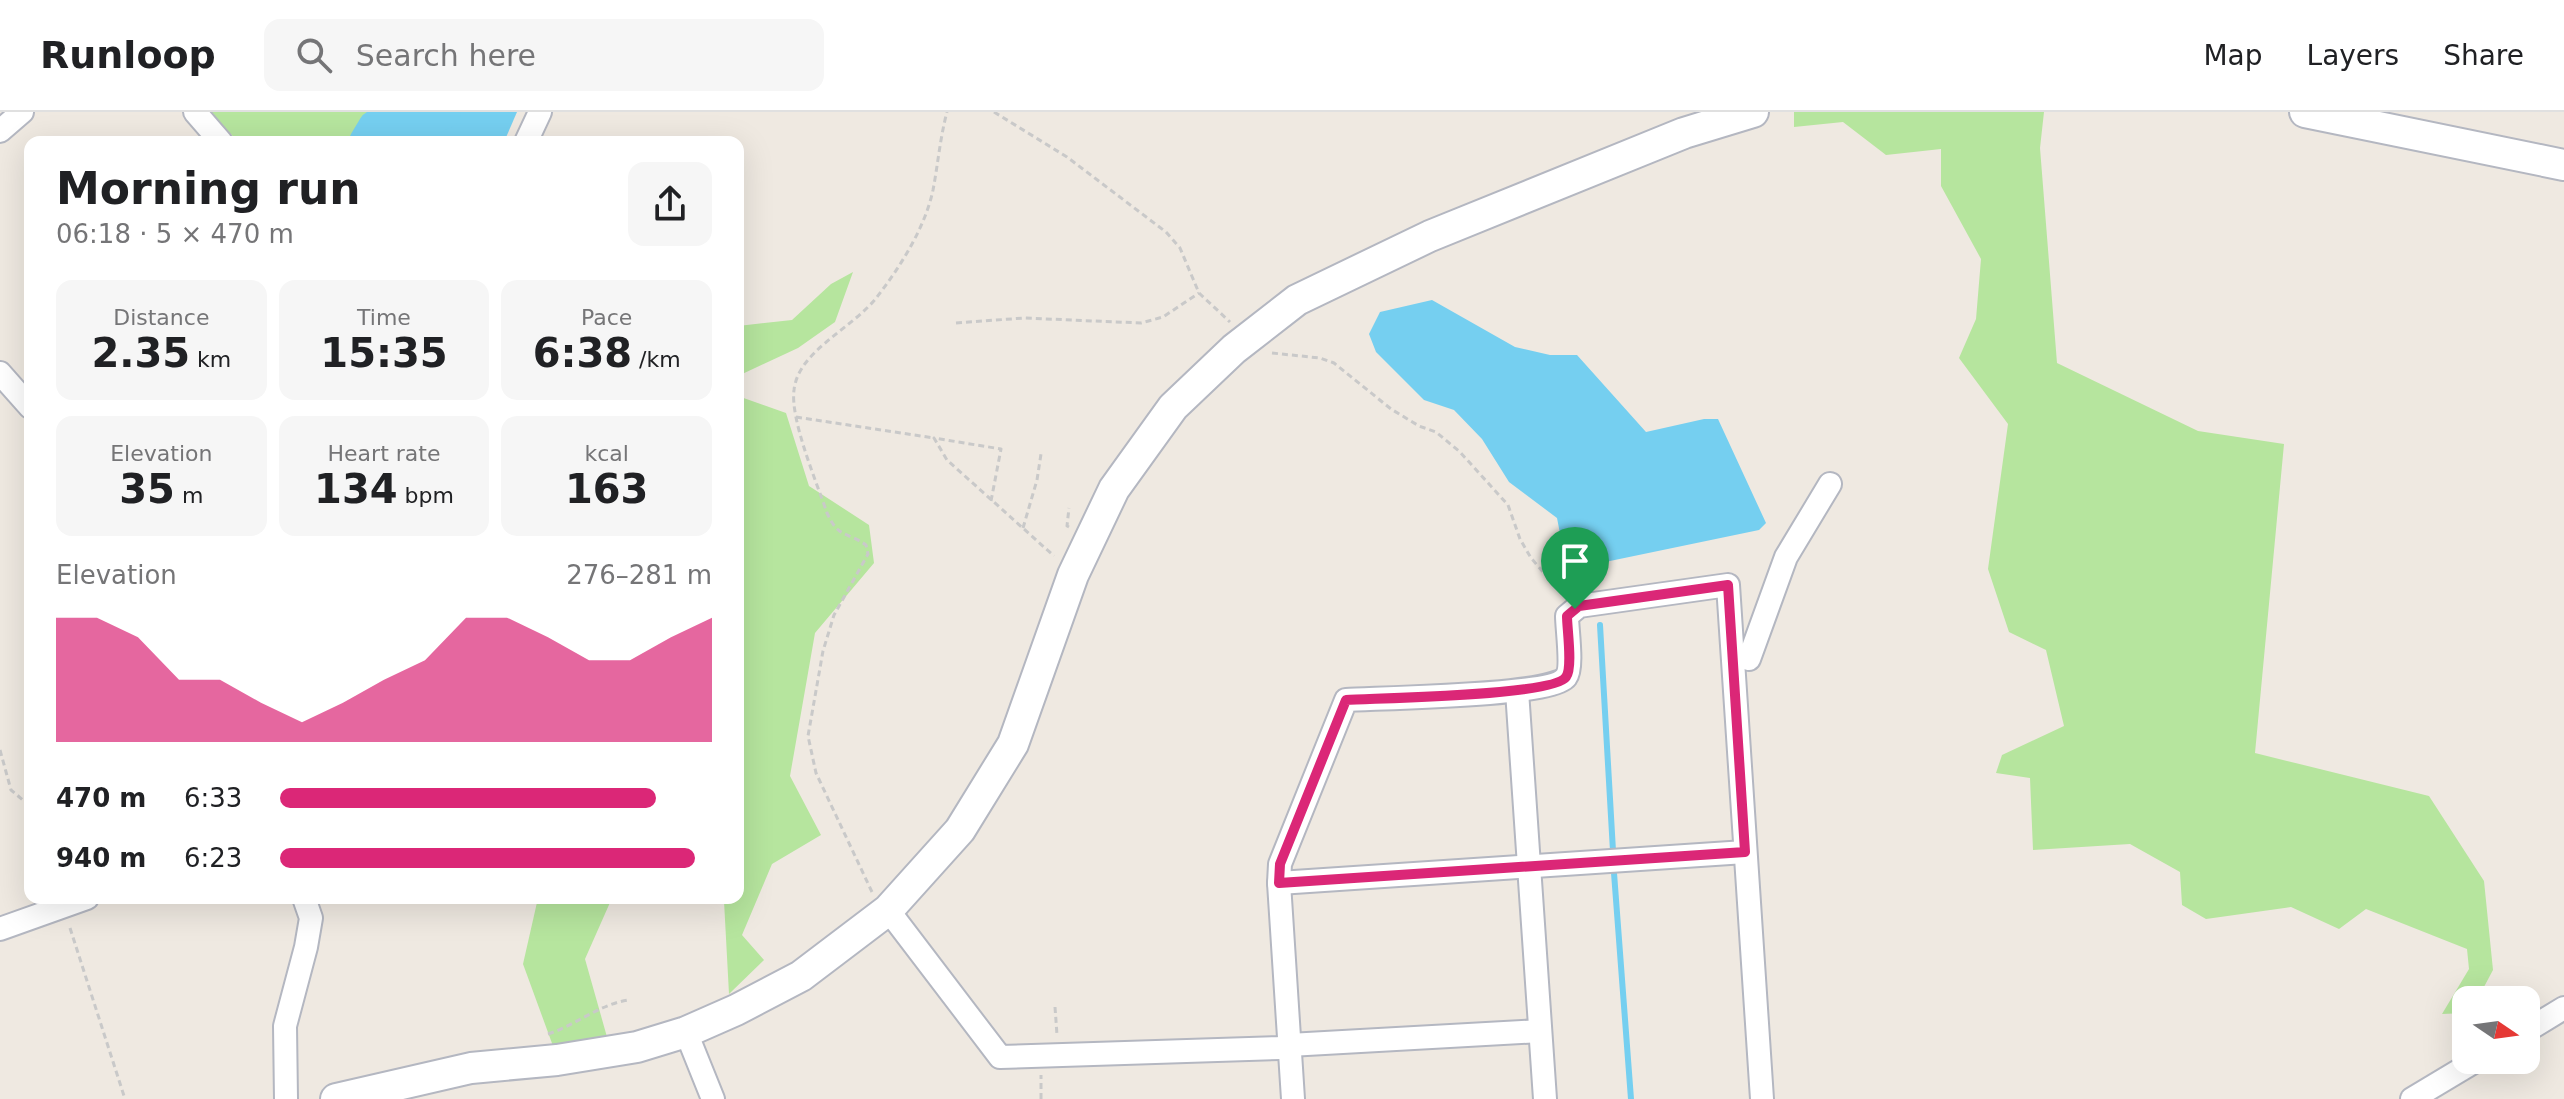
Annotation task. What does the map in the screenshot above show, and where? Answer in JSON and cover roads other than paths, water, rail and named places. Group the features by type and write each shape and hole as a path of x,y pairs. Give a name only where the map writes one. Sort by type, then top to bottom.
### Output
{"street":[{"path":"0,131 22,112"},
{"path":"195,112 216,136"},
{"path":"529,136 540,112"},
{"path":"336,1099 367,1095 471,1068 557,1060 637,1047 686,1032 801,976 886,911 960,830 1013,744 1073,575 1114,489 1173,407 1248,338 1297,300 1430,236 1684,133 1753,112"},
{"path":"2305,112 2564,165"},
{"path":"0,373 24,400"},
{"path":"1734,654 1749,659 1786,557 1830,484"},
{"path":"1293,1099 1280,864 1346,700 1517,691 1553,686 1565,679 1569,670 1567,616 1579,606 1728,585 1762,1099"},
{"path":"1517,691 1545,1099"},
{"path":"1279,883 1745,852"},
{"path":"0,929 69,904"},
{"path":"286,1099 285,1026 306,947 311,918 306,904"},
{"path":"886,911 1000,1057 1280,1048 1289,1045 1540,1031"},
{"path":"2540,1023 2564,1008"},
{"path":"686,1032 713,1099"},
{"path":"2412,1099 2454,1074"}],"water":[{"path":"419,112 517,112 507,136 428,136 415,126"},
{"path":"1432,300 1515,347 1550,355 1577,355 1646,432 1704,419 1718,419 1766,523 1759,530 1557,572 1565,559 1557,518 1509,482 1482,439 1454,410 1424,400 1376,352 1369,334 1380,312"}],"waterway":[{"path":"370,136 375,127 387,129 402,123 415,126 444,112"},
{"path":"1600,625 1613,851"},
{"path":"1614,873 1631,1099"}]}
